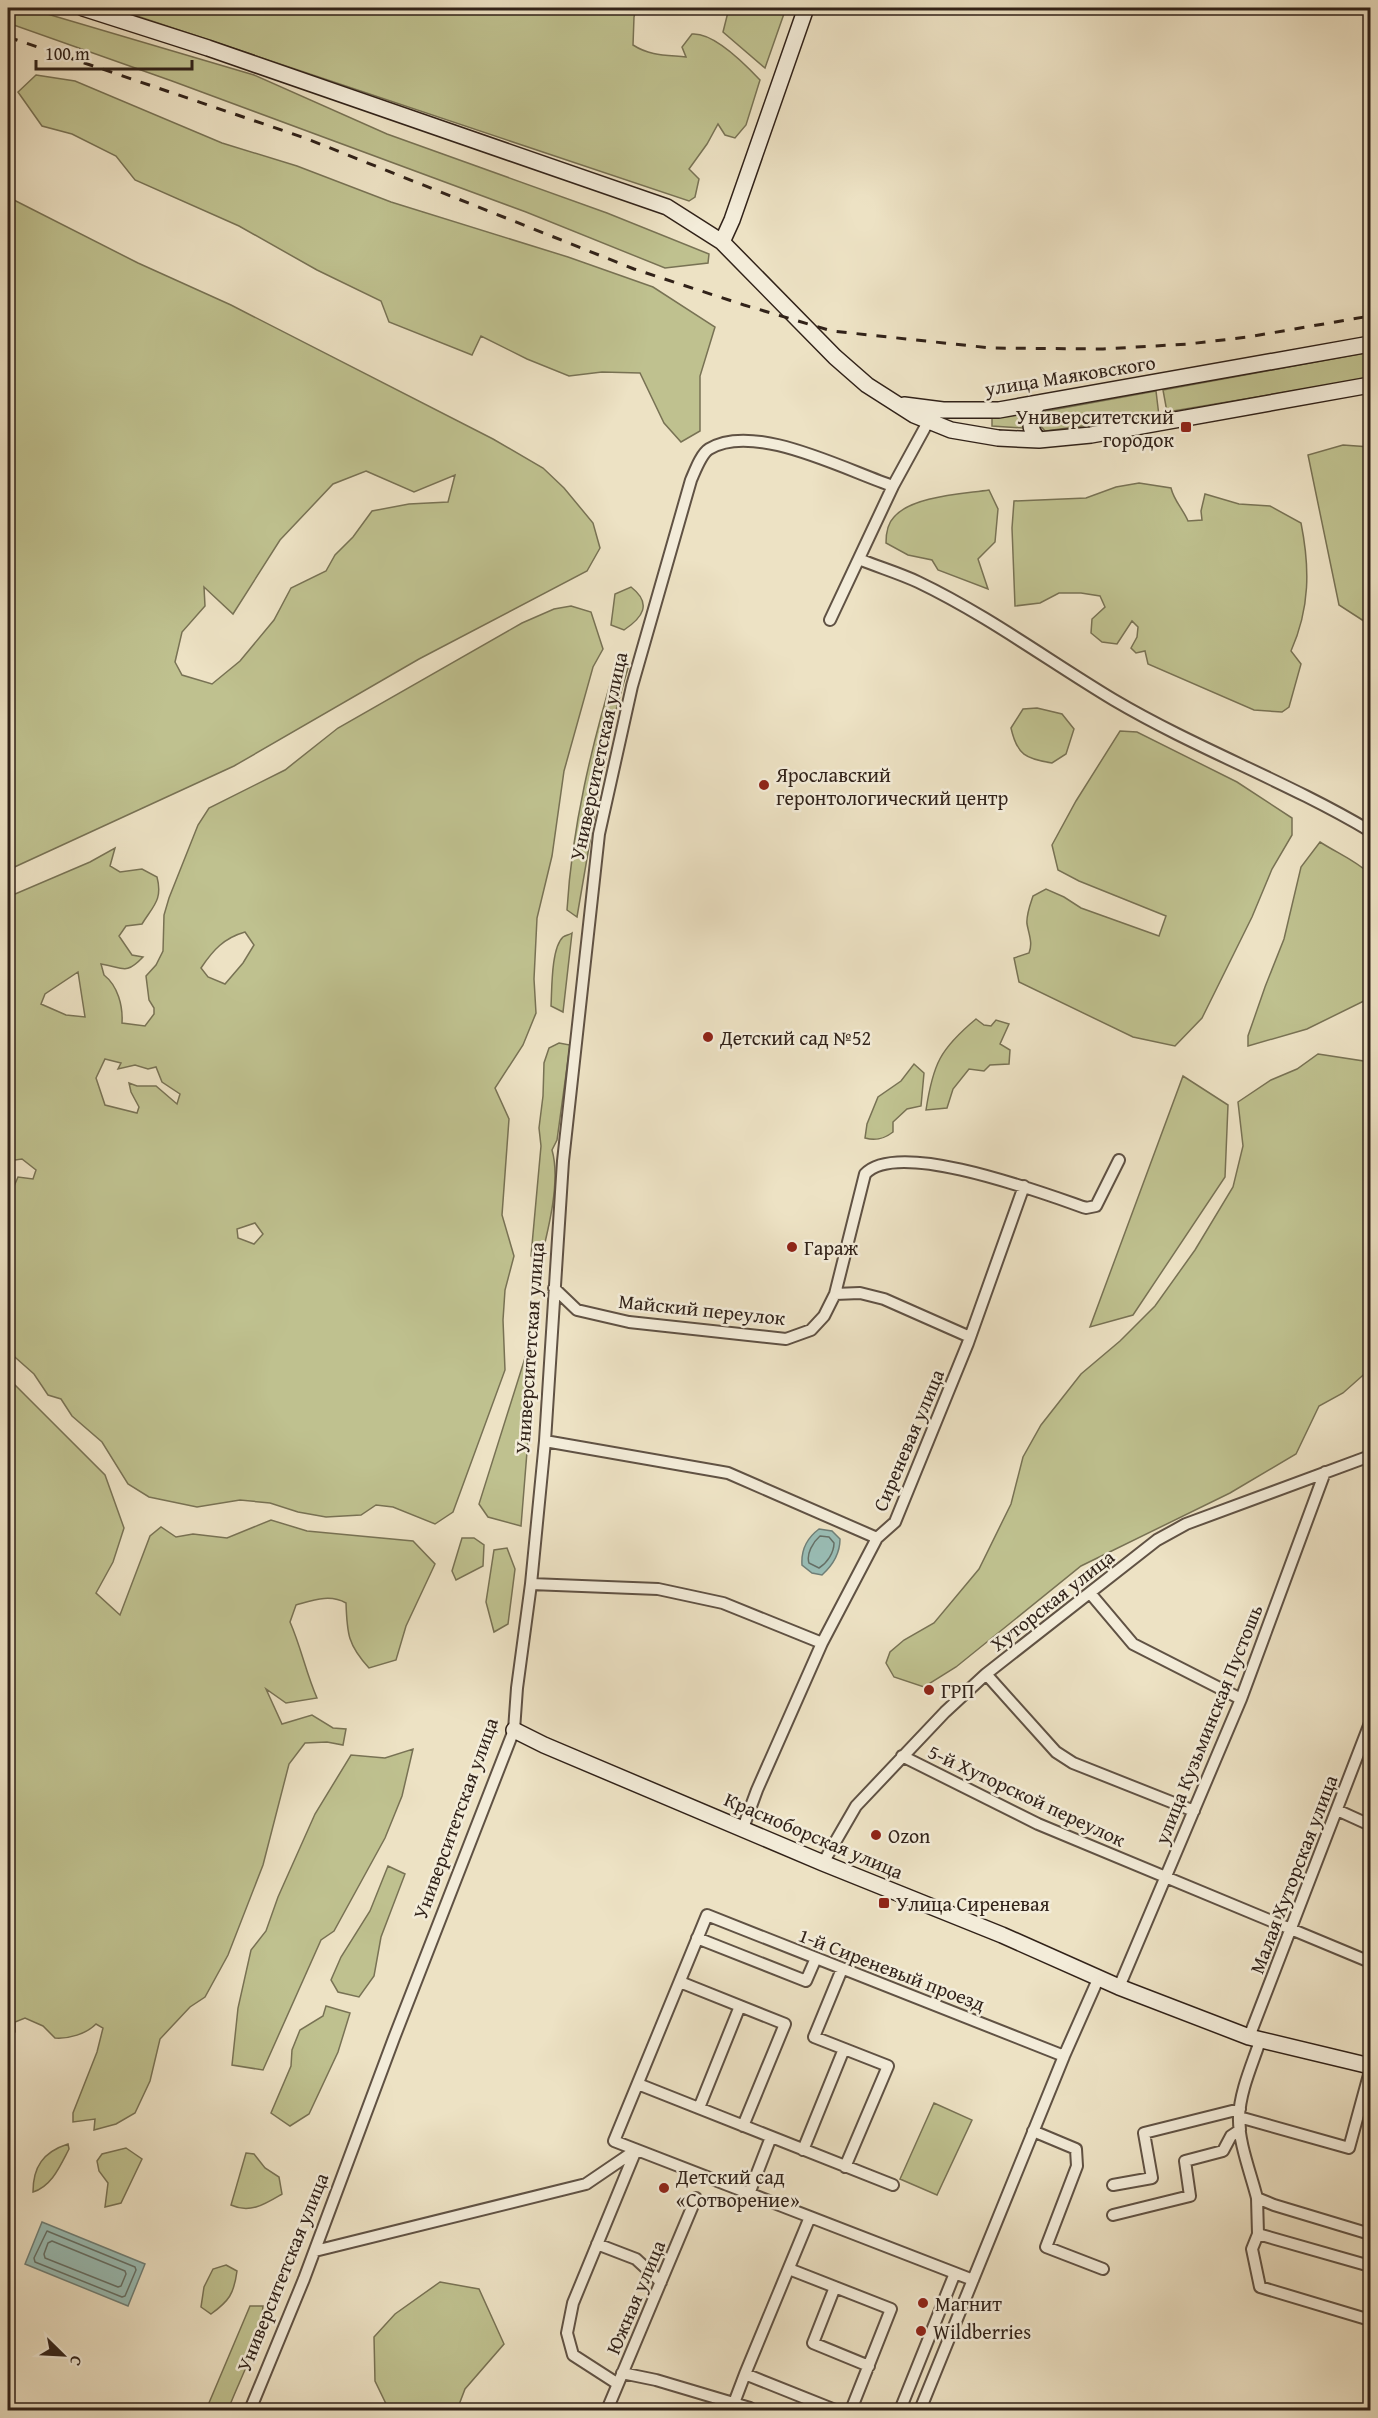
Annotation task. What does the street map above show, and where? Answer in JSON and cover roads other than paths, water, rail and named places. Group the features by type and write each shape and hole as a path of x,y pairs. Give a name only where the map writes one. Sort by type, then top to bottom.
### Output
{"main road":[{"path":"83,8 230,56 667,207 722,242 835,357 867,385 914,415 951,430 998,438 1039,440 1091,435 1371,385"},
{"path":"722,242 732,220 806,8"},
{"name":"улица Маяковского","path":"898,403 919,408 999,410 1371,344"},
{"path":"1038,404 1032,411 1030,419 1032,432 1039,440"},
{"name":"Красноборская улица","path":"514,1730 544,1745 823,1863 1002,1935 1119,1987 1254,2039 1371,2066"}],"street":[{"path":"830,620 893,486 928,422"},
{"name":"Университетская улица","path":"250,2410 315,2251 394,2038 514,1730 545,1441 563,1161 599,834 632,686 691,480 707,450 729,440 765,443 805,452 893,486"},
{"path":"859,559 919,583 1021,640 1115,700 1276,783 1341,813 1371,831"},
{"path":"1024,1186 1091,1208 1096,1206 1103,1196 1119,1160"},
{"name":"Майский переулок","path":"554,1288 577,1310 629,1322 786,1339 811,1330 824,1316 836,1294 865,1174 869,1170 895,1163 934,1165 983,1174 1024,1186"},
{"name":"Сиреневая улица","path":"743,1828 757,1790 822,1643 877,1538 895,1522 970,1337 1024,1186"},
{"path":"836,1294 860,1293 884,1299 970,1337"},
{"path":"545,1441 728,1473 877,1538"},
{"name":"Хуторская улица","path":"823,1863 856,1806 945,1712 986,1674 1157,1540 1186,1524 1371,1456"},
{"name":"улица Кузьминская Пустошь","path":"1119,1987 1241,1699 1325,1472"},
{"path":"531,1584 658,1589 723,1603 822,1643"},
{"path":"1090,1593 1133,1644 1241,1699"},
{"path":"986,1674 1056,1752 1073,1764 1194,1811"},
{"name":"Малая Хуторская улица","path":"1240,2113 1254,2039 1290,1929 1371,1723"},
{"name":"5-й Хуторской переулок","path":"902,1756 1038,1824 1371,1962"},
{"path":"1337,1810 1371,1824"},
{"name":"1-й Сиреневый проезд","path":"697,1938 707,1915 1064,2056"},
{"path":"816,1958 806,1981 697,1938 614,2141 973,2280"},
{"path":"842,1969 814,2037 888,2066 845,2167"},
{"path":"920,2410 1064,2056 1099,1977"},
{"path":"680,1982 785,2024 743,2126"},
{"path":"699,2109 740,2006"},
{"path":"803,2150 844,2049"},
{"path":"1113,2186 1152,2178 1144,2133 1240,2113 1349,2148 1371,2071"},
{"path":"638,2084 893,2185"},
{"path":"1240,2113 1240,2130 1257,2198 1258,2234 1252,2249 1260,2287 1371,2320"},
{"path":"1113,2215 1190,2196 1185,2161 1223,2151 1231,2136 1240,2130"},
{"path":"1034,2131 1076,2149 1077,2166 1046,2247 1103,2270"},
{"path":"749,2194 771,2137"},
{"path":"315,2251 586,2184 636,2150"},
{"path":"618,2384 573,2355 567,2333 573,2302 636,2150"},
{"name":"Южная улица","path":"607,2410 696,2198"},
{"path":"1257,2198 1371,2234"},
{"path":"734,2403 810,2217"},
{"path":"1258,2234 1371,2266"},
{"path":"597,2244 636,2259 660,2282"},
{"path":"789,2269 891,2309 851,2410"},
{"path":"900,2410 955,2273"},
{"path":"835,2287 813,2343 869,2366"},
{"path":"622,2373 656,2380 750,2408"},
{"path":"746,2374 835,2410"}],"water":[{"path":"819,1529 832,1531 840,1539 835,1559 822,1575 812,1573 802,1565 806,1545"},
{"path":"42,2222 145,2264 128,2306 25,2264"}],"railway":[{"path":"8,37 305,138 634,269 832,331 991,348 1103,349 1188,344 1248,337 1370,316"}],"place":[{"name":"Университетский городок","path":"1186,427"},
{"name":"Ярославский геронтологический центр","path":"764,785"},
{"name":"Детский сад №52","path":"708,1037"},
{"name":"Гараж","path":"792,1247"},
{"name":"ГРП","path":"929,1690"},
{"name":"Ozon","path":"876,1835"},
{"name":"Улица Сиреневая","path":"884,1903"},
{"name":"Детский сад «Сотворение»","path":"664,2188"},
{"name":"Магнит","path":"923,2303"},
{"name":"Wildberries","path":"921,2331"}]}
